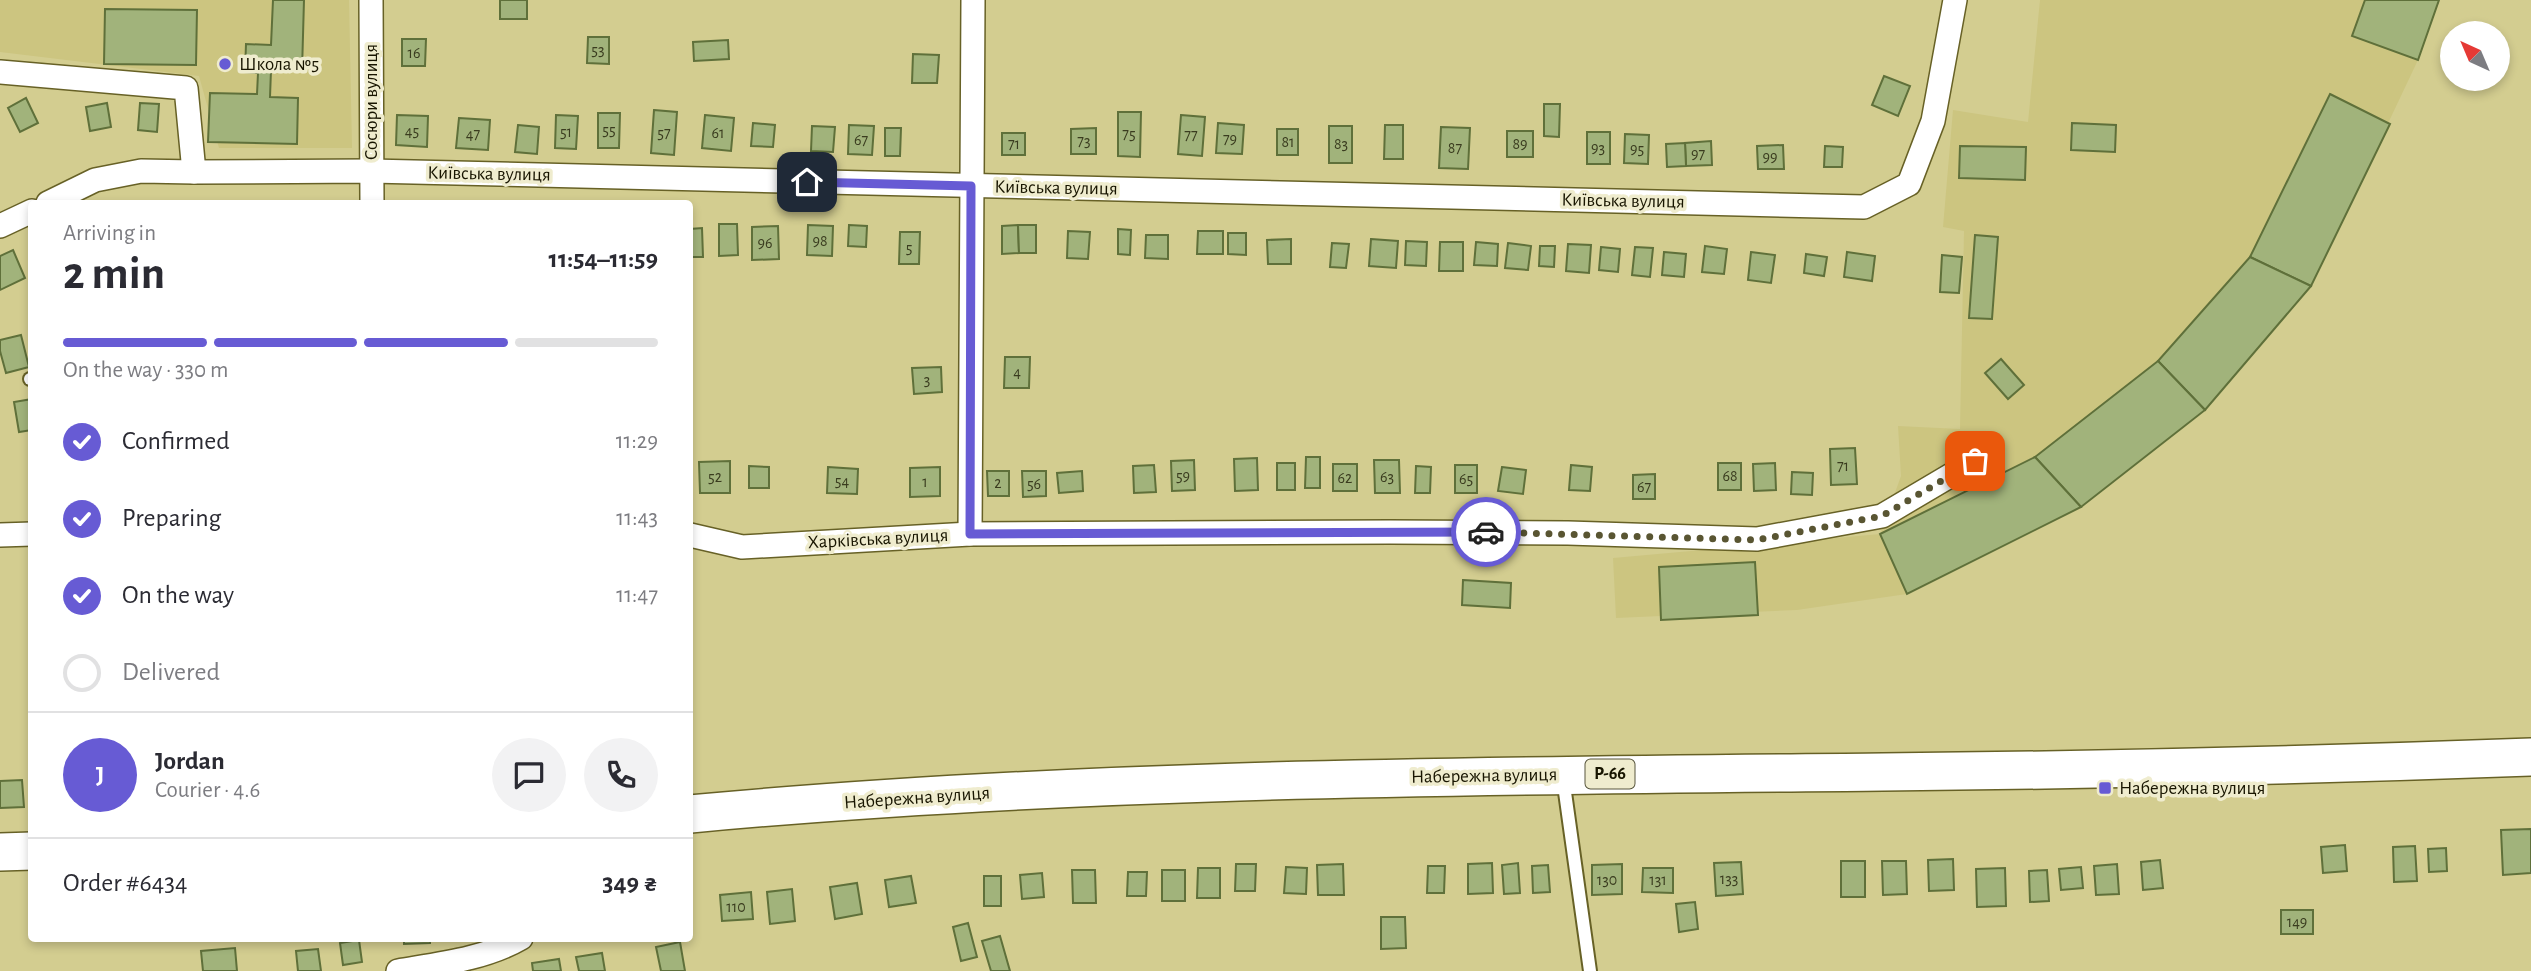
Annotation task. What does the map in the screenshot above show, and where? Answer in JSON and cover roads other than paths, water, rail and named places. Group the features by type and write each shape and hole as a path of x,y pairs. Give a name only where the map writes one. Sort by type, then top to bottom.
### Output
{"main road":[{"name":"Набережна вулиця","path":"693,814 948,795 1160,784 1563,775 2298,765 2531,757"},
{"path":"0,852 28,851"}],"street":[{"name":"Сосюри вулиця","path":"371,0 372,200"},
{"path":"970,534 973,0"},
{"name":"Київська вулиця","path":"54,200 94,180 141,171 371,171 1864,207 1909,184 1933,121 1955,0"},
{"path":"0,72 186,88 194,172"},
{"path":"0,226 28,213"},
{"name":"Харківська вулиця","path":"693,536 742,547 970,534 1568,533 1757,540 1882,516 1975,461"},
{"path":"0,535 28,534"},
{"path":"398,971 452,961 503,948 514,942"}],"lane":[{"path":"1563,775 1590,971"}],"place":[{"name":"Школа №5","path":"225,64"},
{"name":"Набережна вулиця","path":"2105,788"}]}
